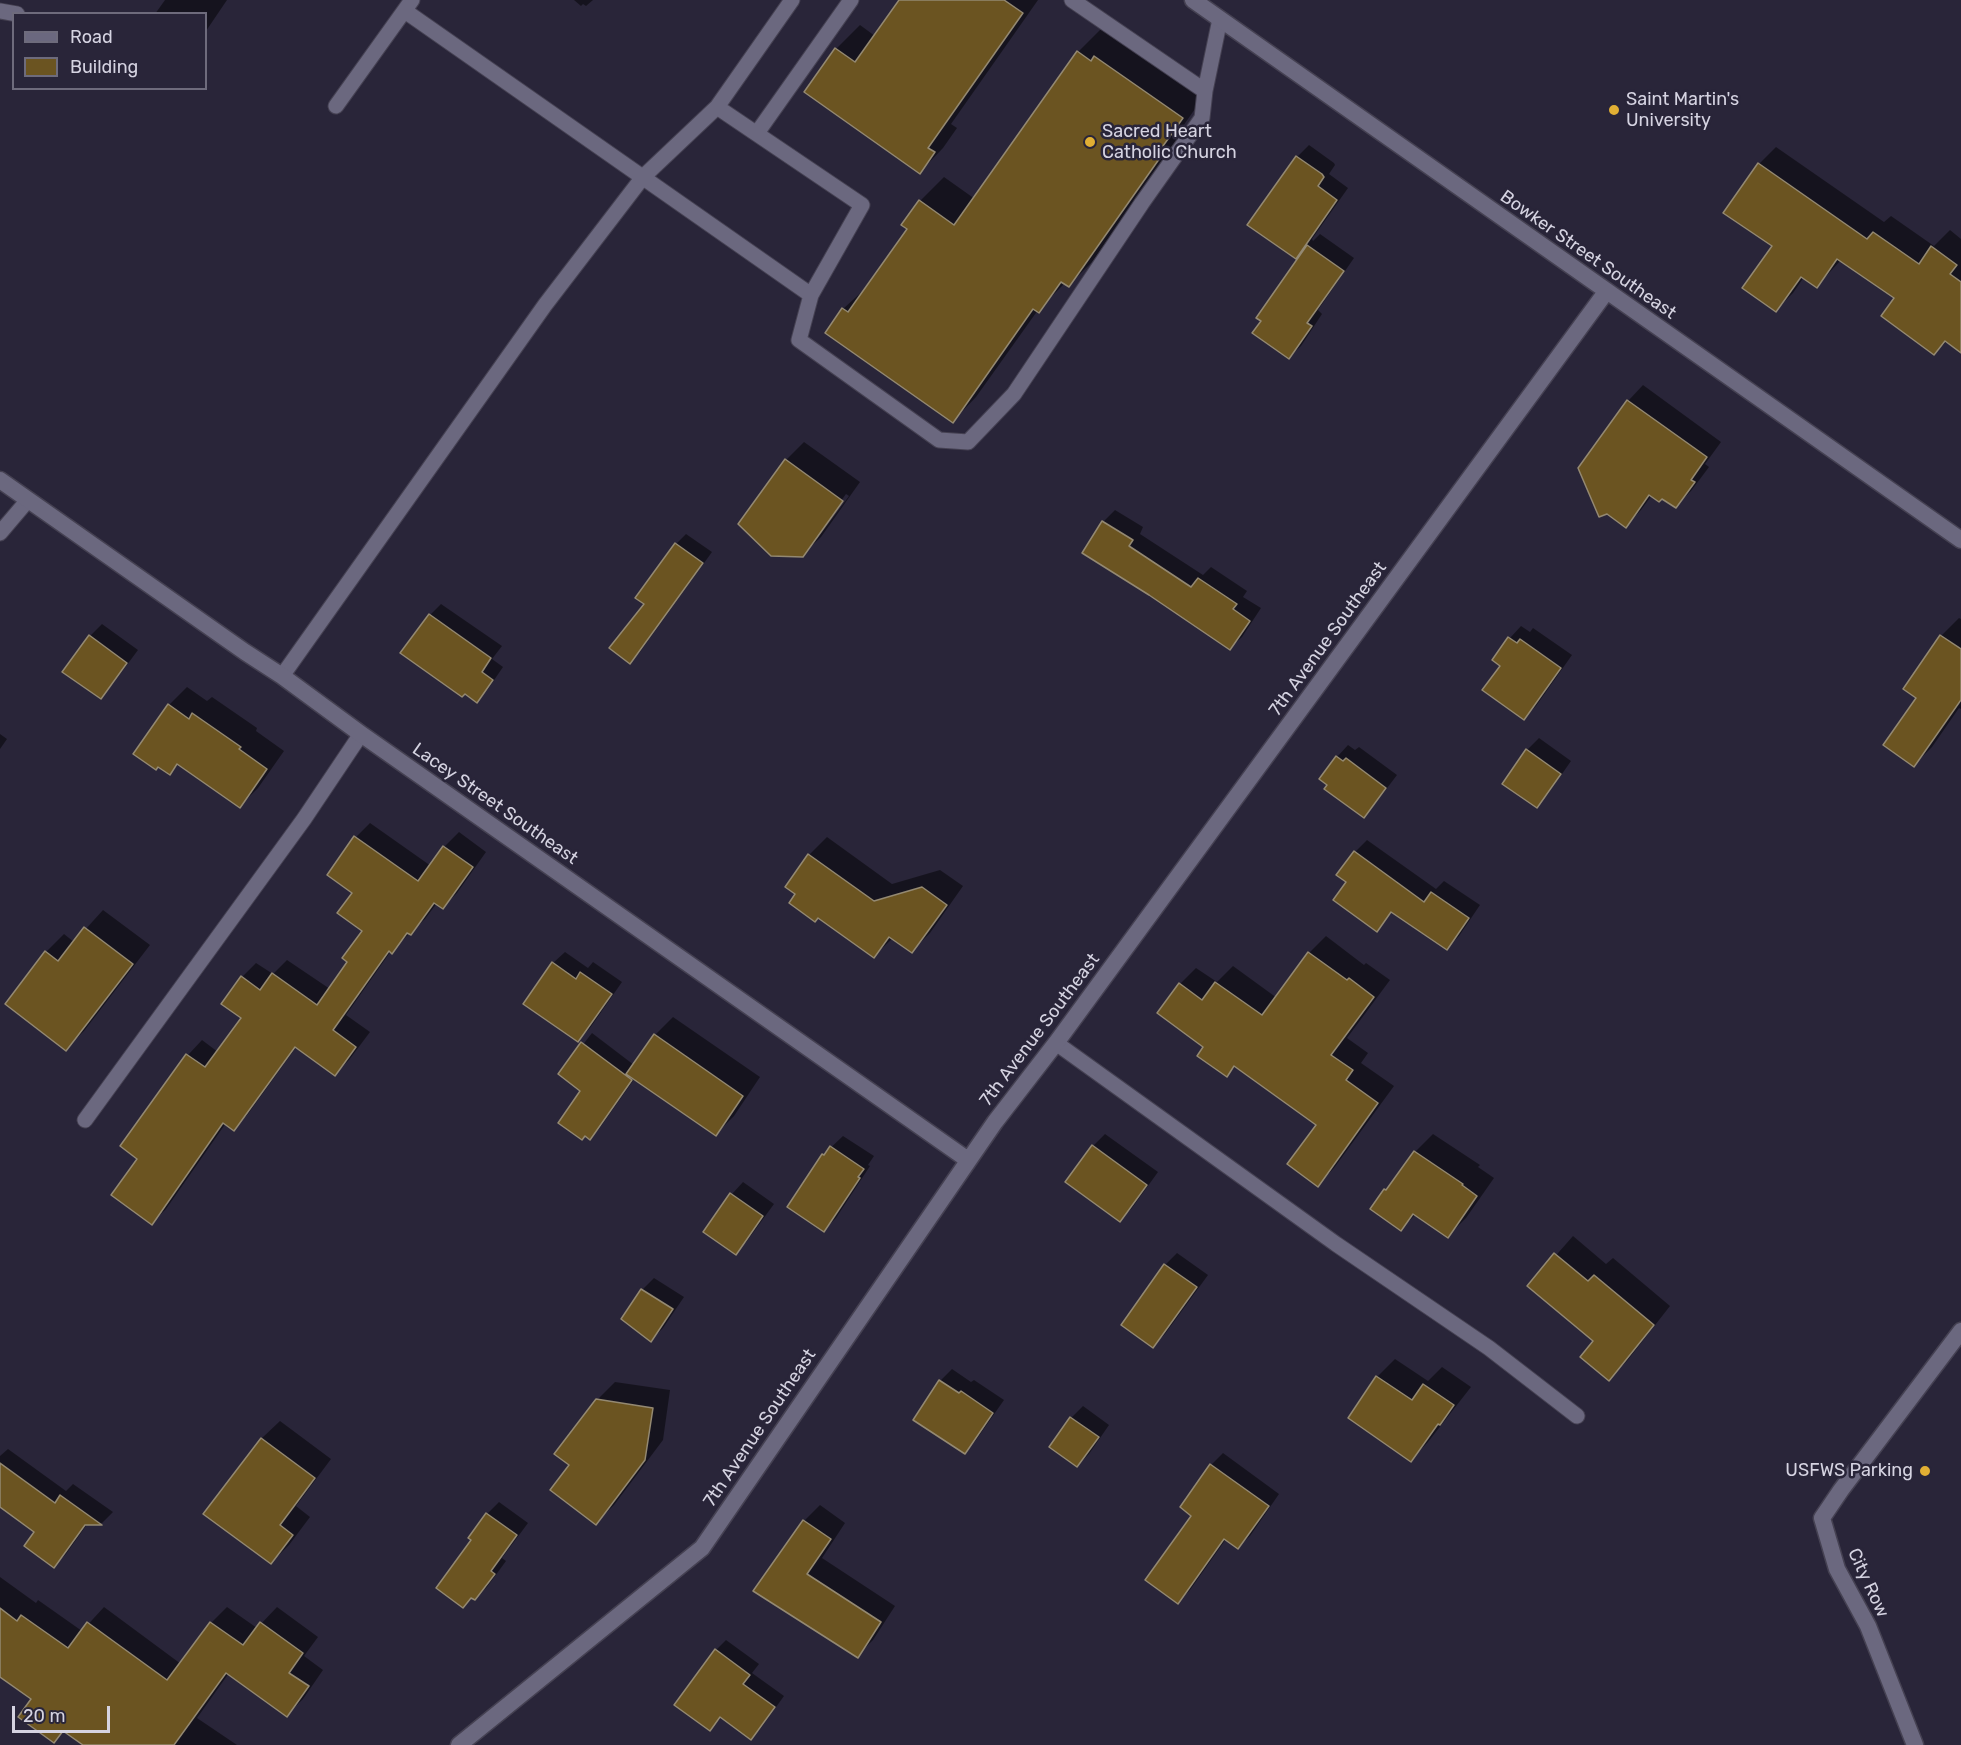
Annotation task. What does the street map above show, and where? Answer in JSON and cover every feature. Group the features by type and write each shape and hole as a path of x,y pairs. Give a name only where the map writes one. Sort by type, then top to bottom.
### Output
{"street":[{"name":"Bowker Street Southeast","path":"1193,0 1961,540"},
{"name":"7th Avenue Southeast","path":"459,1745 702,1548 995,1122 1056,1043 1606,292"},
{"name":"Lacey Street Southeast","path":"0,480 968,1160"},
{"name":"City Row","path":"1915,1745 1868,1626 1837,1569 1822,1518 1961,1332"}],"lane":[{"path":"282,676 545,305 643,177 717,107 792,0"},
{"path":"757,134 851,0"},
{"path":"1072,0 1205,91"},
{"path":"336,105 408,6 643,177 811,295"},
{"path":"717,107 862,205 811,295 798,340 939,440 968,442 1014,394 1202,118 1205,91 1220,19"},
{"path":"0,533 28,500"},
{"path":"85,1120 304,819 362,734"},
{"path":"1056,1043 1336,1244 1489,1348 1577,1416"}],"building":[{"path":"899,0 1004,0 1023,13 928,148 935,152 920,174 804,92 835,48 855,62"},
{"path":"1077,51 1091,61 1094,56 1183,118 1158,153 1162,155 1069,287 1061,282 1039,313 1033,309 953,423 825,333 842,308 848,312 907,229 901,225 919,200 954,225"},
{"path":"1296,156 1322,174 1324,177 1318,186 1337,200 1296,259 1247,225"},
{"path":"1758,163 1867,239 1873,232 1919,264 1931,246 1957,265 1950,274 1961,282 1961,353 1945,341 1934,355 1881,316 1894,298 1837,259 1817,288 1801,277 1776,312 1742,288 1772,246 1723,213"},
{"path":"1307,245 1344,271 1307,323 1312,326 1289,359 1252,333 1261,321 1256,318"},
{"path":"1627,400 1707,457 1691,480 1695,482 1676,508 1662,499 1659,502 1649,495 1626,528 1607,514 1599,517 1578,468"},
{"path":"785,459 843,501 803,557 771,556 738,524"},
{"path":"1102,521 1133,540 1129,546 1191,587 1198,578 1237,604 1233,609 1250,621 1230,650 1082,553"},
{"path":"675,543 703,563 630,664 609,648 644,604 635,598"},
{"path":"429,614 491,658 482,672 493,680 477,703 465,694 462,697 400,653"},
{"path":"89,635 127,663 101,699 62,672"},
{"path":"1940,635 1961,649 1961,700 1914,767 1883,745 1916,698 1903,689"},
{"path":"1508,637 1517,643 1520,639 1561,668 1524,720 1482,690 1500,666 1492,660"},
{"path":"168,704 189,719 192,713 241,747 239,749 267,769 240,808 177,764 170,775 158,767 156,770 133,754"},
{"path":"1526,749 1561,774 1537,808 1502,784"},
{"path":"1336,756 1343,761 1346,758 1386,788 1364,818 1324,789 1327,785 1319,779"},
{"path":"354,836 418,881 443,846 473,867 443,909 434,903 411,935 407,933 392,954 389,951 333,1030 356,1047 335,1076 295,1047 234,1131 223,1123 152,1225 111,1195 137,1159 120,1146 186,1054 205,1067 241,1018 221,1004 241,976 260,990 272,973 317,1005 347,962 342,958 362,931 337,913 352,893 327,875"},
{"path":"1354,851 1424,902 1431,892 1469,918 1447,950 1391,912 1377,932 1333,900 1346,882 1336,875"},
{"path":"808,854 874,901 922,887 947,905 912,953 889,937 874,958 818,918 815,922 789,903 795,894 785,887"},
{"path":"84,927 133,964 66,1051 5,1004 45,951 58,961"},
{"path":"1308,952 1374,997 1331,1055 1353,1070 1346,1080 1378,1103 1318,1187 1287,1164 1316,1125 1234,1066 1227,1077 1197,1056 1203,1047 1157,1013 1179,983 1202,1000 1215,982 1262,1015"},
{"path":"552,962 576,979 580,972 612,994 578,1042 523,1004"},
{"path":"654,1034 743,1096 716,1136 626,1074"},
{"path":"581,1042 632,1080 590,1140 585,1136 582,1140 558,1123 580,1091 558,1074"},
{"path":"1092,1145 1147,1185 1120,1222 1065,1182"},
{"path":"830,1146 864,1169 824,1232 787,1207 822,1154 824,1155"},
{"path":"1414,1151 1477,1196 1448,1238 1413,1214 1401,1231 1370,1209"},
{"path":"730,1193 763,1216 736,1255 703,1232"},
{"path":"1554,1253 1588,1281 1594,1275 1654,1325 1609,1381 1580,1357 1593,1341 1527,1286"},
{"path":"1164,1264 1197,1287 1153,1348 1121,1325"},
{"path":"641,1289 673,1309 651,1342 621,1319"},
{"path":"1376,1376 1412,1400 1423,1384 1454,1405 1411,1462 1348,1418"},
{"path":"939,1380 959,1393 961,1391 993,1413 965,1454 913,1420"},
{"path":"596,1399 653,1408 645,1460 596,1525 550,1490 569,1465 554,1454"},
{"path":"1070,1417 1099,1437 1077,1467 1049,1447"},
{"path":"261,1438 315,1478 280,1525 293,1535 271,1564 203,1514"},
{"path":"0,1463 55,1503 60,1495 102,1525 85,1525 54,1568 24,1546 34,1532 0,1507"},
{"path":"1210,1464 1269,1506 1238,1549 1224,1539 1178,1604 1145,1580 1191,1516 1180,1507"},
{"path":"486,1513 517,1535 491,1571 495,1574 475,1600 471,1598 463,1608 436,1588 471,1540 468,1538"},
{"path":"803,1520 831,1539 807,1574 881,1622 858,1658 753,1591"},
{"path":"0,1608 17,1621 21,1615 68,1648 87,1622 167,1680 210,1622 243,1645 260,1622 303,1653 289,1673 309,1686 287,1717 226,1673 174,1745 83,1745 63,1731 54,1743 18,1717 31,1699 0,1677"},
{"path":"715,1649 750,1675 743,1684 775,1707 751,1740 720,1717 710,1731 674,1705"}],"place":[{"name":"Saint Martin's University","path":"1614,110"},
{"name":"Sacred Heart Catholic Church","path":"1090,142"},
{"name":"USFWS Parking","path":"1925,1471"}]}
